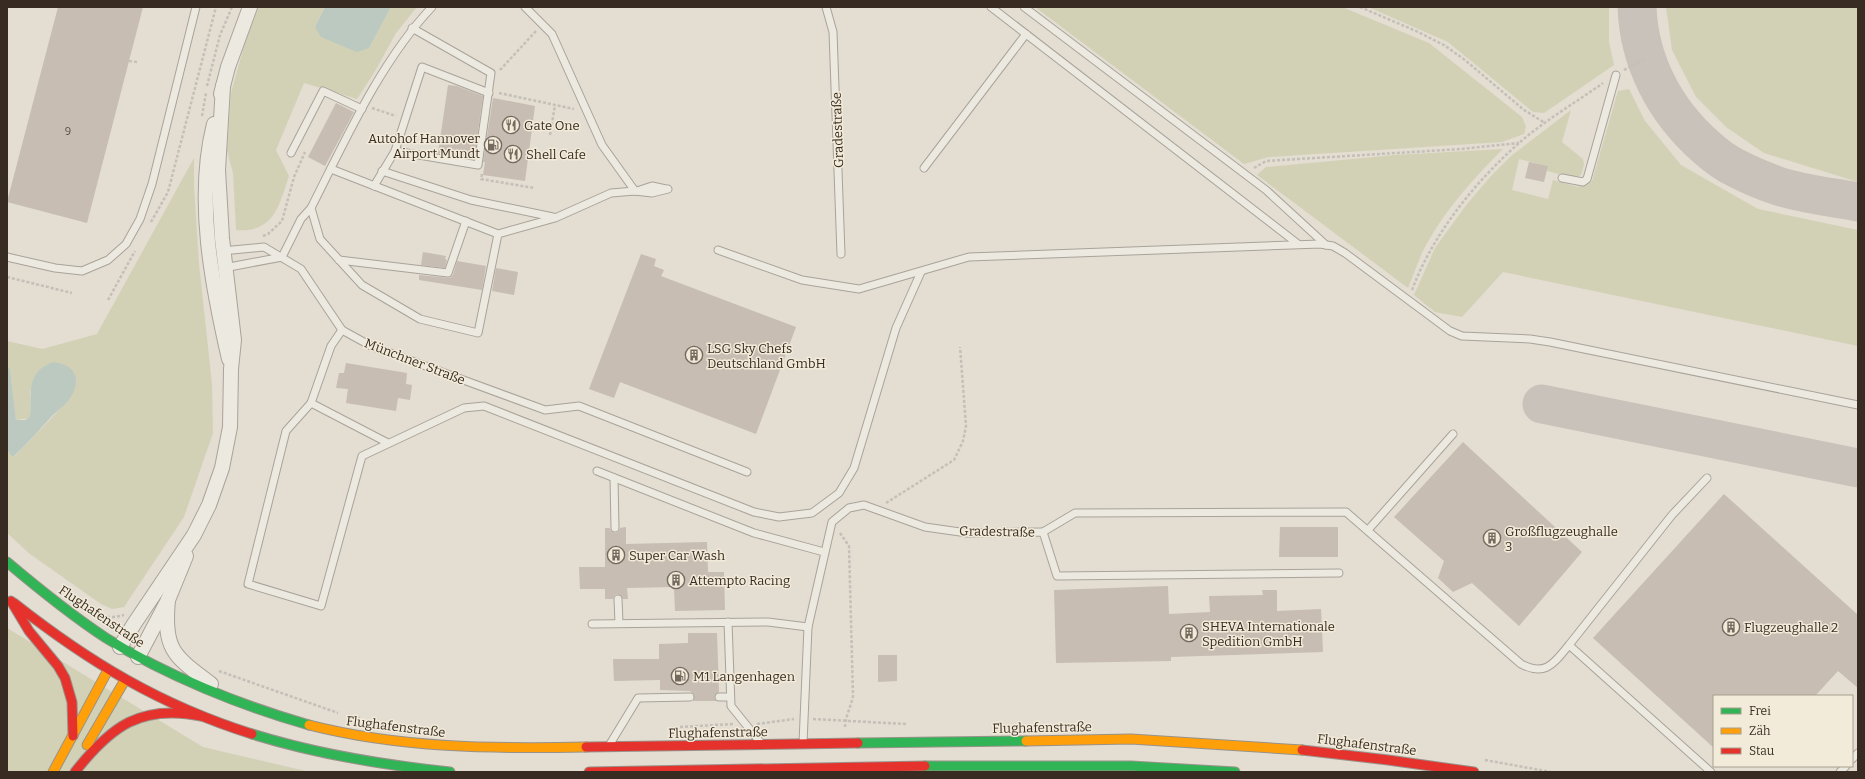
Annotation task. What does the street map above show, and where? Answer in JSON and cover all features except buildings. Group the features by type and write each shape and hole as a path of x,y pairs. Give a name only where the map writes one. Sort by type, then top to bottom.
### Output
{"main road":[{"name":"Flughafenstraße","path":"7,562 66,609 117,653 134,663 247,706 302,724 376,739 489,747 1154,740 1229,743 1301,749 1474,772"},
{"path":"9,599 62,640 108,670 161,698 201,716 238,730 296,748 373,764 450,772"},
{"path":"9,599 31,634 61,671 68,687 71,701 74,721 73,736"},
{"path":"53,772 117,653"},
{"path":"73,772 134,663"},
{"path":"73,772 111,732 130,721 147,715 169,712 201,716"},
{"path":"803,743 803,770"},
{"path":"789,770 803,743"},
{"path":"589,772 994,769 1131,766 1235,772"}],"street":[{"path":"134,663 168,600 194,536 209,505 222,468 230,427 231,369 234,340 219,269 217,251 218,170 223,86 240,31 250,7"},
{"path":"117,653 134,624 194,536"},
{"path":"168,600 166,620 171,647 175,654 183,663 214,686 247,706"}],"lane":[{"path":"7,256 55,268 82,271 108,260 126,244 140,219 152,184 196,7"},
{"path":"219,269 282,257 301,219 311,208 363,107 412,28 432,7"},
{"path":"331,169 498,234 555,218 611,193 635,191 602,145 552,34 525,7"},
{"name":"Gradestraße","path":"826,7 833,32 841,254"},
{"path":"991,7 1298,244"},
{"path":"1024,7 1266,190 1326,245"},
{"path":"395,151 478,165 489,92 491,73 412,28"},
{"path":"924,168 1026,34"},
{"path":"374,186 395,151 422,66 489,92"},
{"path":"1562,178 1583,182 1587,179 1616,75"},
{"path":"291,153 323,91 363,107"},
{"path":"382,171 471,200 555,218"},
{"path":"311,208 320,239 362,285 420,319 478,332 498,234"},
{"path":"339,260 448,273 466,222"},
{"path":"718,250 802,280 859,289 969,257 1320,244 1345,253 1450,331 1462,336 1530,339 1550,342 1858,405"},
{"name":"Münchner Straße","path":"217,251 264,247 282,257 301,269 342,330 371,346 545,410 579,406 747,472"},
{"path":"342,330 331,346 311,404 286,431 248,584 321,606 362,456 464,408 484,406 754,512 779,517 812,513 839,493 854,468 896,328 921,272"},
{"path":"311,404 388,443"},
{"path":"1368,530 1453,434"},
{"path":"597,471 754,533 824,552"},
{"path":"614,478 615,528"},
{"path":"1043,532 1075,513 1346,512 1521,664 1532,669 1545,669 1553,664 1672,515 1707,478"},
{"name":"Gradestraße","path":"832,522 849,508 864,505 925,526 966,533 1043,532 1057,576 1339,573"},
{"path":"803,743 808,627 832,522"},
{"path":"618,599 619,623"},
{"path":"728,622 731,706 761,744"},
{"path":"592,624 768,622 808,627"},
{"path":"1569,645 1711,772"},
{"path":"609,746 638,698 690,697"},
{"path":"719,697 730,697"}],"path":[{"path":"202,120 209,76 220,35 232,7"},
{"path":"1360,7 1416,30 1444,45 1465,60 1524,110 1545,123"},
{"path":"496,74 542,24"},
{"path":"1409,300 1432,247 1483,178 1519,143 1545,123 1616,75 1646,58"},
{"path":"129,61 137,62"},
{"path":"489,92 588,112"},
{"path":"550,135 555,105"},
{"path":"363,107 403,119"},
{"path":"1244,173 1266,161 1461,149 1519,143"},
{"path":"257,238 268,234 282,221 294,178 306,150"},
{"path":"482,171 481,179 534,188"},
{"path":"7,277 72,293"},
{"path":"877,509 954,460 964,441 966,426 960,348"},
{"path":"832,522 849,546 854,696 845,720"},
{"path":"104,617 115,618 124,614"},
{"path":"213,668 266,689 336,713 366,719"},
{"path":"680,727 745,723 758,724 805,719 829,719"}],"green space":[{"path":"259,7 325,7 315,27 369,48 391,7 417,7 396,33 374,73 357,99 304,83 276,150 289,176 278,207 267,222 259,227 249,230 236,230 233,173 227,151 231,93 246,39"},
{"path":"1035,7 1342,7 1429,43 1522,117 1526,127 1524,134 1502,142 1269,157 1244,164"},
{"path":"1368,7 1609,7 1609,42 1614,65 1544,113 1533,112 1448,42"},
{"path":"1666,7 1858,7 1858,182 1764,153 1726,127 1696,97 1672,50"},
{"path":"1629,89 1645,121 1681,165 1758,209 1858,230 1858,346 1503,272 1462,317 1435,312 1414,295 1435,248 1467,204 1491,176 1511,156 1571,110 1562,142 1583,159 1584,165 1581,175 1575,178 1547,171 1547,166 1519,159 1512,190 1548,199 1553,180 1578,187 1592,181 1618,91"},
{"path":"1503,149 1473,181 1445,215 1426,245 1408,288 1257,175 1266,167 1395,155"},
{"path":"194,158 194,187 199,264 212,384 213,433 184,517 124,607 112,609 101,604 30,554 7,533 7,450 14,457 67,402 35,376 30,392 30,418 16,420 10,369 7,367 7,341 42,349 97,334"},
{"path":"7,628 203,747 310,772 7,772"}],"shaded area":[{"path":"325,7 391,7 369,48 357,52 321,37 315,27"},
{"path":"53,362 68,367 72,371 76,381 75,387 68,401 13,457 7,450 7,367 10,369 16,420 25,420 30,417 31,392 34,378 38,372"}],"taxiway":[{"path":"1637,7 1643,47 1657,84 1678,118 1706,147 1720,159 1732,166 1778,186 1858,202"},
{"path":"1542,404 1858,468"}],"traffic: fast":[{"path":"7,562 80,620 106,638 153,665 231,699 257,709 309,725"},
{"path":"252,734 350,758 450,772"},
{"path":"858,743 1026,741"},
{"path":"925,766 1131,766 1235,772"}],"traffic: slow":[{"path":"53,772 108,670"},
{"path":"87,745 125,680"},
{"path":"309,725 343,733 412,743 516,748 586,747"},
{"path":"1026,741 1131,739 1302,750"}],"traffic: jam":[{"path":"11,601 29,631 58,666 65,678 72,702 73,736"},
{"path":"14,603 70,644 127,680 187,710 252,734"},
{"path":"75,772 101,742 129,722 144,716 161,713 180,713 201,716"},
{"path":"586,747 858,743"},
{"path":"1302,750 1474,772"},
{"path":"589,772 925,766"}],"place":[{"name":"Gate One","path":"511,125"},
{"name":"Autohof Hannover Airport Mundt","path":"493,145"},
{"name":"Shell Cafe","path":"513,154"},
{"name":"LSG Sky Chefs Deutschland GmbH","path":"694,355"},
{"name":"Großflugzeughalle 3","path":"1492,538"},
{"name":"Super Car Wash","path":"616,555"},
{"name":"Attempto Racing","path":"676,580"},
{"name":"Flugzeughalle 2","path":"1731,627"},
{"name":"SHEVA Internationale Spedition GmbH","path":"1189,633"},
{"name":"M1 Langenhagen","path":"680,676"}]}
